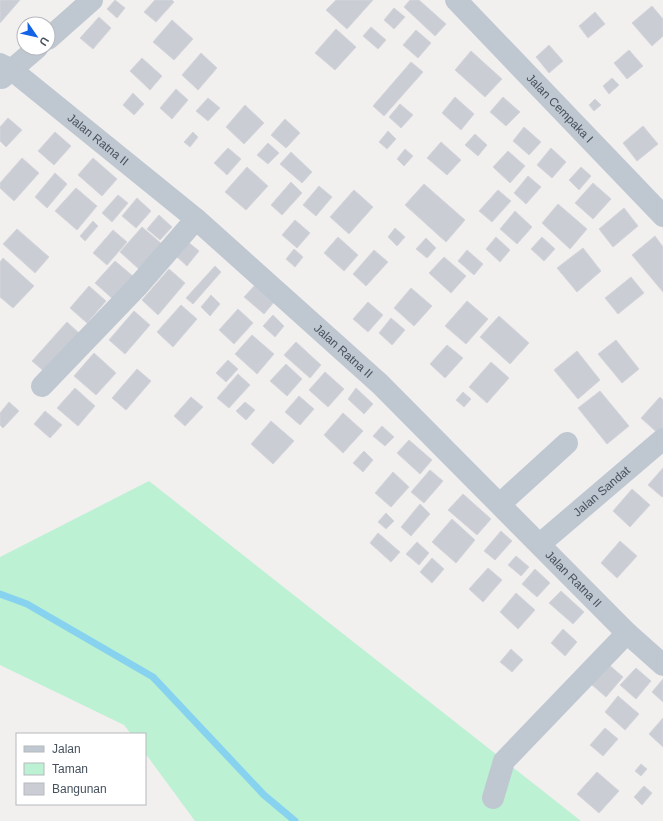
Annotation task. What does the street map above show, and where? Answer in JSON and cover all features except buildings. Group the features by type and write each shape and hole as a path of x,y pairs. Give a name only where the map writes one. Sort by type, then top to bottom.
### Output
{"street":[{"path":"56,32 92,0"},
{"name":"Jalan Cempaka I","path":"456,0 663,216"},
{"path":"4,71 26,56"},
{"name":"Jalan Ratna II","path":"4,71 196,219 380,384 627,632 663,665"},
{"path":"42,386 137,287 196,219"},
{"name":"Jalan Sandat","path":"540,544 663,439"},
{"path":"500,504 567,443"},
{"path":"493,798 504,761 627,632"}],"green space":[{"path":"149,481 581,821 195,821 146,754 146,733 130,733 124,725 0,665 0,557"}],"waterway":[{"path":"0,594 27,604 153,677 264,795 295,821"}]}
